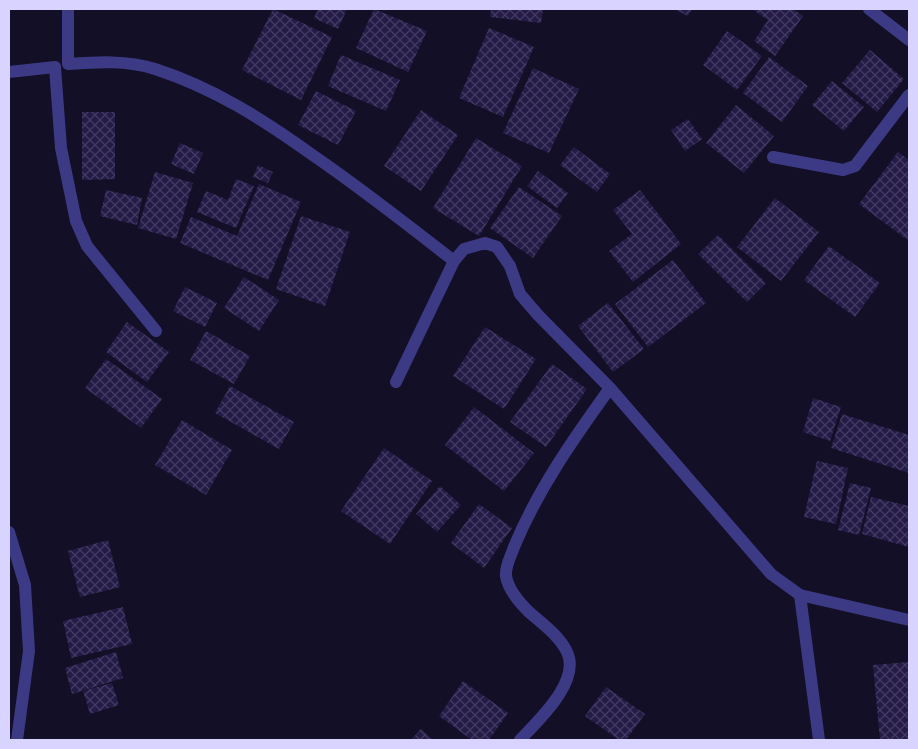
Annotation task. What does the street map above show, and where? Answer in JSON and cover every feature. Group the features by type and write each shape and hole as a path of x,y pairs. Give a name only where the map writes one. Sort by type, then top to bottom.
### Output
{"street":[{"path":"68,9 68,64"},
{"path":"869,9 909,40"},
{"path":"9,72 68,64 111,62 154,69 220,94 272,126 356,185 454,261"},
{"path":"55,67 61,148 76,221 87,246 156,332"},
{"path":"773,157 843,170 855,166 909,95"},
{"path":"396,382 454,261 464,249 485,243 496,247 510,266 520,294 574,354 610,388 772,574 800,595 909,620"},
{"path":"520,740 542,717 563,689 571,667 568,653 560,642 522,605 509,586 506,567 521,530 540,495 571,442 610,388"},
{"path":"9,532 12,551 25,586 28,651 18,740"},
{"path":"800,595 819,740"}],"building":[{"path":"273,9 332,37 301,100 242,70"},
{"path":"318,9 347,9 338,29 314,18"},
{"path":"374,9 427,31 408,72 356,48"},
{"path":"491,9 543,9 541,23 490,17"},
{"path":"674,9 692,9 688,16"},
{"path":"752,9 793,9 803,16 775,56 754,41 768,20"},
{"path":"489,28 534,47 503,117 459,98"},
{"path":"727,31 762,56 737,90 703,65"},
{"path":"870,50 904,79 877,112 842,83"},
{"path":"341,55 400,80 386,111 328,86"},
{"path":"769,57 808,86 782,122 743,93"},
{"path":"533,68 579,89 549,153 503,133"},
{"path":"832,81 864,107 844,131 812,105"},
{"path":"316,91 356,111 338,145 298,125"},
{"path":"736,105 774,136 744,173 706,143"},
{"path":"421,110 458,135 421,191 384,166"},
{"path":"82,112 115,112 115,179 82,180"},
{"path":"688,119 702,139 685,151 671,130"},
{"path":"476,138 522,166 479,236 433,208"},
{"path":"180,143 203,153 194,174 171,164"},
{"path":"574,147 610,174 597,192 560,165"},
{"path":"898,152 909,160 909,241 859,204"},
{"path":"258,165 273,172 268,183 253,177"},
{"path":"538,171 568,193 557,208 527,186"},
{"path":"155,172 193,183 176,239 138,228"},
{"path":"236,179 254,186 236,228 197,212 206,191 228,200"},
{"path":"259,184 301,202 268,280 180,243 191,217 237,236"},
{"path":"519,187 562,216 533,258 490,228"},
{"path":"106,190 142,198 137,225 100,216"},
{"path":"640,190 681,244 633,282 609,251 632,234 613,210"},
{"path":"775,198 819,232 781,281 737,247"},
{"path":"301,216 350,232 325,306 276,289"},
{"path":"718,235 766,283 747,302 698,254"},
{"path":"829,246 880,283 855,317 804,280"},
{"path":"673,260 706,303 648,347 615,304"},
{"path":"244,277 279,300 259,331 224,308"},
{"path":"185,287 217,303 205,327 173,311"},
{"path":"608,303 644,349 613,372 578,326"},
{"path":"127,322 169,352 147,382 106,352"},
{"path":"485,327 536,359 504,409 453,376"},
{"path":"206,331 250,356 234,384 190,360"},
{"path":"106,359 162,399 141,428 85,388"},
{"path":"552,364 587,389 546,447 510,422"},
{"path":"230,386 294,422 279,449 215,413"},
{"path":"813,398 841,407 830,441 803,432"},
{"path":"474,407 534,453 504,491 445,445"},
{"path":"842,414 909,435 909,473 831,448"},
{"path":"182,420 232,450 206,495 155,465"},
{"path":"384,448 432,481 390,544 341,511"},
{"path":"817,461 848,468 836,524 804,517"},
{"path":"850,483 871,488 859,535 838,530"},
{"path":"440,486 461,505 437,532 416,514"},
{"path":"871,497 909,506 909,547 862,534"},
{"path":"479,504 512,528 484,568 451,543"},
{"path":"108,540 120,587 80,597 68,551"},
{"path":"123,607 132,644 71,658 63,621"},
{"path":"116,652 123,678 72,694 65,668"},
{"path":"909,662 909,740 880,740 873,665"},
{"path":"463,681 508,713 489,740 472,740 439,716"},
{"path":"112,683 119,705 90,714 83,691"},
{"path":"606,687 645,714 626,740 619,740 585,716"},
{"path":"421,729 433,740 411,740"}]}
